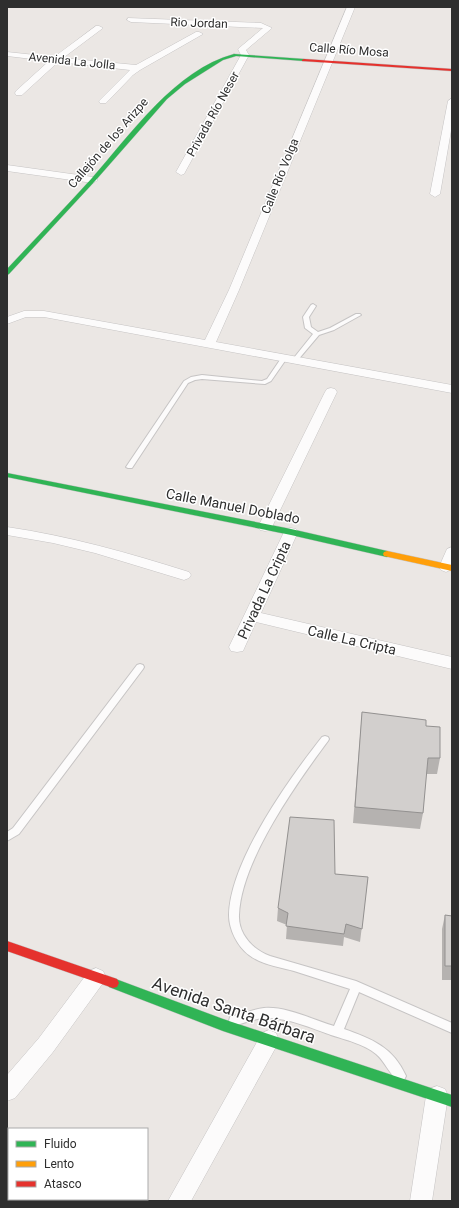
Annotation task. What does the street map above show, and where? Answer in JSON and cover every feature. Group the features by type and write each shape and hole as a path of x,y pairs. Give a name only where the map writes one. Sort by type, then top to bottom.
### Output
{"street":[{"name":"Calle Río Volga","path":"209,345 351,7"},
{"name":"Rio Jordan","path":"131,20 268,26"},
{"name":"Privada Río Neser","path":"181,172 245,55 242,49 267,29 268,26"},
{"path":"19,93 53,61 99,28"},
{"path":"103,101 133,70 199,34"},
{"name":"Avenida La Jolla","path":"7,54 133,70"},
{"name":"Callejón de los Arizpe","path":"7,273 93,180 156,107 175,90 221,59 230,55 245,55"},
{"name":"Calle Río Mosa","path":"245,55 452,70"},
{"name":"Avenida La Jolla","path":"7,59 53,61"},
{"path":"435,194 452,101"},
{"path":"7,168 93,180"},
{"path":"7,321 24,314 44,314 452,389"},
{"path":"265,527 331,392"},
{"name":"Calle Manuel Doblado","path":"7,475 291,532 449,568"},
{"path":"7,531 61,540 94,548 184,575"},
{"name":"Privada La Cripta","path":"237,647 291,532"},
{"path":"449,568 452,552"},
{"name":"Calle La Cripta","path":"252,616 452,663"},
{"name":"Avenida Santa Bárbara","path":"7,946 96,977 224,1025 445,1099"},
{"path":"7,1091 46,1045 96,977"},
{"path":"179,1201 269,1040"},
{"path":"421,1201 445,1099"}],"lane":[{"path":"313,306 306,318 308,328 317,334"},
{"path":"130,467 186,382 193,378 202,377 263,383 269,380 289,359 317,334 332,329 358,315"},
{"path":"7,837 16,831 140,666"},
{"path":"325,739 308,760 260,839 241,879 234,916 238,934 248,948 263,957 356,986 452,1028"},
{"path":"337,1032 356,986"},
{"path":"224,1025 253,1015 279,1014 337,1032 363,1041 380,1050 389,1059 405,1086"}],"building":[{"path":"362,712 426,720 426,726 440,727 440,758 428,758 423,813 355,807"},
{"path":"290,817 334,820 335,874 368,877 362,929 346,924 344,934 286,926 288,913 278,908"},
{"path":"445,915 452,916 452,966 445,966"}],"traffic: fast":[{"path":"7,273 93,180 165,98 183,83 221,59 236,55 304,60"},
{"path":"7,475 291,532 387,554"},
{"path":"113,983 223,1025 452,1101"}],"traffic: slow":[{"path":"387,554 452,568"}],"traffic: jam":[{"path":"304,60 452,70"},
{"path":"7,946 113,983"}]}
